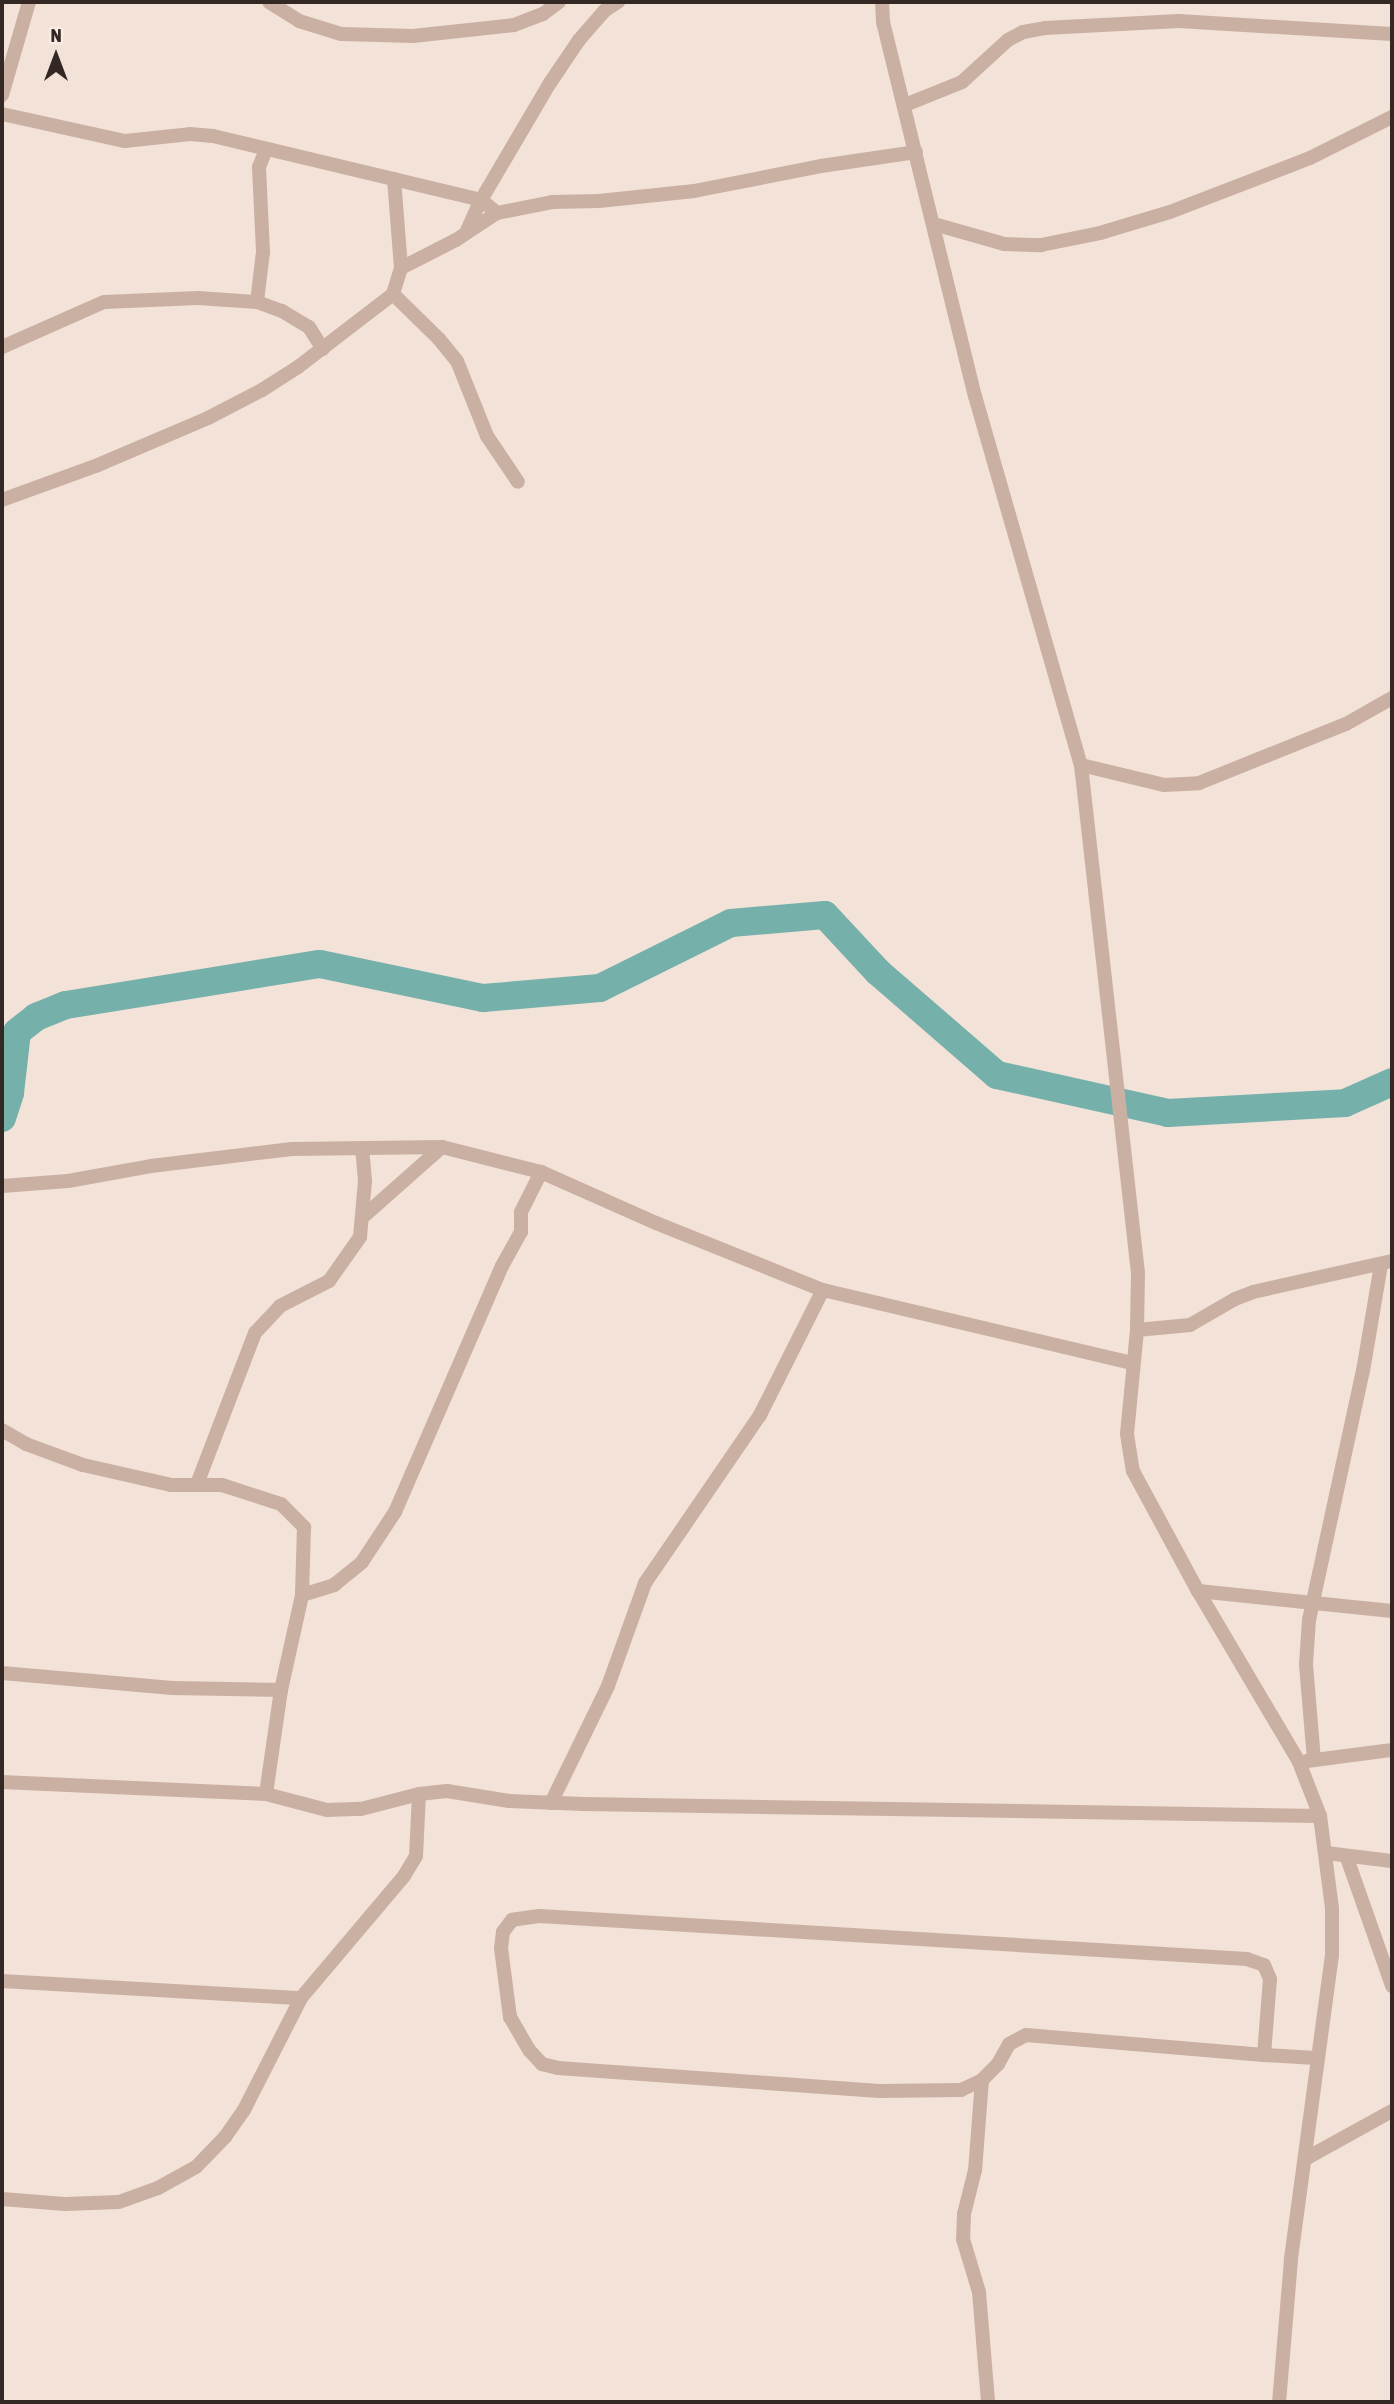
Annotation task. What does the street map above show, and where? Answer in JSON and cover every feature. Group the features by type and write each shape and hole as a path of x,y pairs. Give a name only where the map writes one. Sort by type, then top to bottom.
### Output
{"street":[{"path":"2,95 29,2"},
{"path":"274,3 299,21 341,34 413,36 514,25 543,15 559,2"},
{"path":"466,234 481,200 565,61 604,11 618,2"},
{"path":"882,2 883,22 975,396 1081,765 1138,1273 1136,1330 1126,1434 1133,1471 1198,1591 1299,1762 1320,1816 1332,1909 1332,1955 1316,2058 1291,2260 1279,2402"},
{"path":"905,105 962,82 1008,40 1023,32 1045,28 1122,21 1179,21 1392,34"},
{"path":"2,114 125,141 190,134 481,200 497,213"},
{"path":"934,224 1004,244 1041,245 1100,233 1170,212 1310,158 1392,117"},
{"path":"257,302 263,252 259,167 266,150"},
{"path":"401,268 466,234 497,213 552,202 599,201 694,191 821,166 916,152"},
{"path":"2,500 69,477 208,418 262,390 323,349 393,294 401,268 394,179"},
{"path":"393,294 439,339 457,361 487,436 518,482"},
{"path":"2,347 104,302 198,298 257,302 303,323 323,349"},
{"path":"1081,765 1164,785 1199,783 1346,724 1392,698"},
{"path":"364,1216 442,1147"},
{"path":"2,1186 68,1181 151,1166 292,1149 442,1147 541,1172 656,1223 823,1290 1133,1363"},
{"path":"197,1484 255,1333 280,1306 329,1281 360,1237 364,1216 365,1181 362,1149"},
{"path":"302,1595 334,1586 362,1562 395,1513 502,1266 521,1232 521,1212 541,1172"},
{"path":"1136,1330 1191,1325 1235,1299 1252,1293 1387,1263 1313,1601 1306,1664 1314,1760"},
{"path":"551,1803 608,1686 645,1583 760,1415 823,1290"},
{"path":"2,1430 26,1444 83,1465 171,1485 222,1485 281,1504 290,1510 303,1527 302,1595 281,1689 265,1794"},
{"path":"1198,1591 1392,1611"},
{"path":"2,1673 172,1688 281,1689"},
{"path":"1299,1762 1392,1750"},
{"path":"2,1782 265,1794 327,1810 360,1809 419,1794 447,1791 509,1801 551,1803 1320,1816"},
{"path":"2,2199 65,2204 119,2202 158,2188 196,2167 225,2137 244,2110 301,1998 416,1856 419,1794"},
{"path":"1326,1853 1347,1858 1392,1861"},
{"path":"1347,1858 1392,1986"},
{"path":"1264,2055 1270,1979 1264,1965 1247,1959 539,1916 512,1920 503,1932 501,1948 510,2017 530,2051 542,2064 558,2068 878,2091 961,2090 982,2080 998,2064 1009,2044 1026,2035 1264,2055 1316,2058"},
{"path":"2,1981 301,1998"},
{"path":"982,2080 975,2170 964,2214 962,2239 979,2292 988,2402"},
{"path":"1305,2158 1392,2111"}],"waterway":[{"path":"2,1118 10,1093 17,1032 36,1017 66,1005 320,964 483,998 600,988 731,923 825,915 878,972 997,1075 1168,1113 1345,1103 1392,1082"}]}
